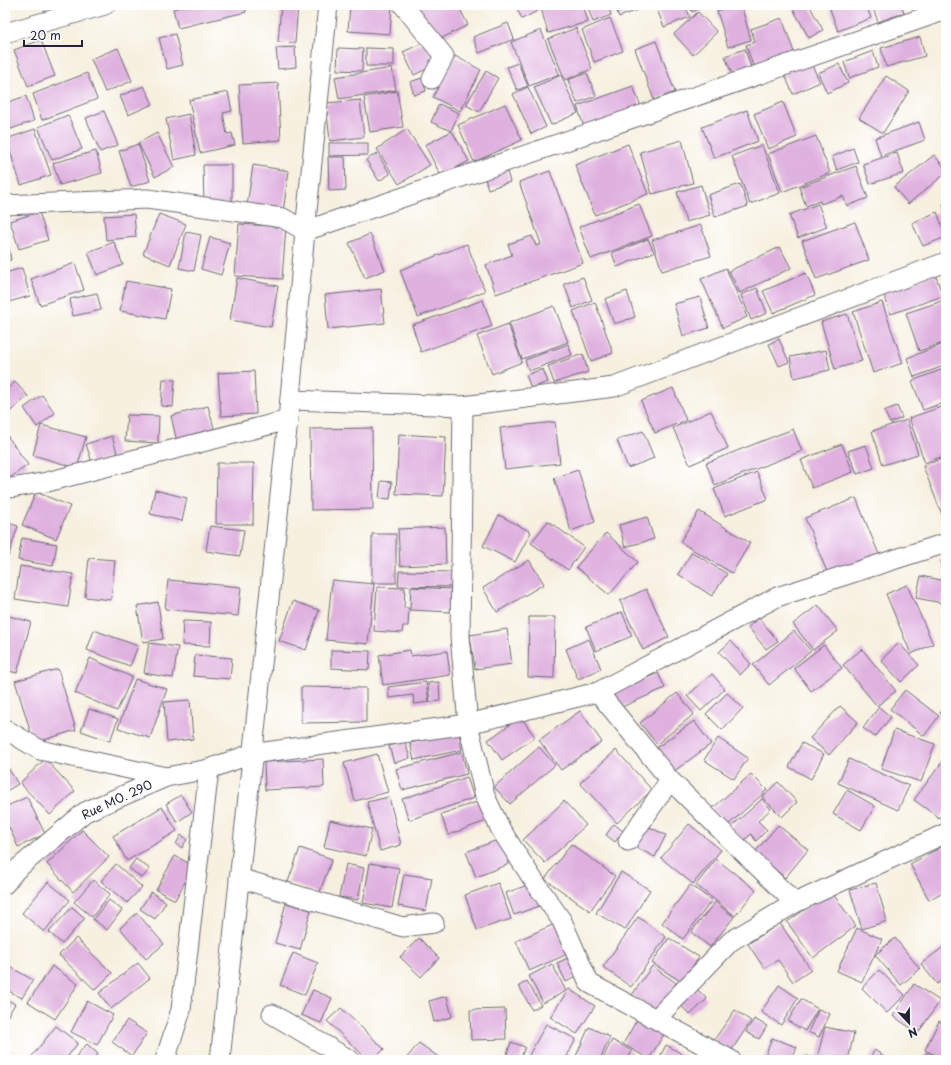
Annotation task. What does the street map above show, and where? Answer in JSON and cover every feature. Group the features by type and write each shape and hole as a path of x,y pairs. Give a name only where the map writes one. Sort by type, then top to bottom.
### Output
{"street":[{"path":"5,33 105,5"},
{"path":"220,1060 288,420 305,231 328,5"},
{"path":"402,5 444,56 432,79"},
{"path":"5,205 146,199 283,218 305,231 946,10"},
{"path":"290,400 463,406 614,387 946,262"},
{"path":"463,406 460,636 468,724 485,796 501,830 562,921 589,983 731,1060"},
{"path":"5,489 47,482 288,420"},
{"name":"Rue MO. 290","path":"9,873 85,812 166,777 208,769 252,754 468,724 598,692 777,597 946,543"},
{"path":"598,692 670,780 795,903"},
{"path":"5,729 40,750 166,777"},
{"path":"165,1060 180,1010 208,769"},
{"path":"628,841 670,780"},
{"path":"656,1019 730,941 795,903 946,833"},
{"path":"239,878 403,927 434,923"},
{"path":"272,1014 350,1060"}],"building":[{"path":"189,5 244,5 246,12 178,28 173,9"},
{"path":"281,5 298,5 295,43 278,42"},
{"path":"350,5 392,5 390,34 348,31"},
{"path":"426,5 458,5 468,25 436,41 419,9"},
{"path":"515,5 537,5 539,10 522,19"},
{"path":"552,5 583,5 588,22 548,33 541,8"},
{"path":"587,5 608,5 611,15 593,22"},
{"path":"615,5 651,5 619,17"},
{"path":"661,5 685,5 690,17 664,27 656,7"},
{"path":"690,5 709,5 692,12"},
{"path":"741,5 751,40 728,47 717,11"},
{"path":"791,5 809,5 823,30 809,38"},
{"path":"840,5 866,5 871,18 838,31 830,9"},
{"path":"872,5 901,5 904,13 878,22"},
{"path":"698,12 717,32 693,55 674,34"},
{"path":"610,18 623,51 594,62 582,30"},
{"path":"782,18 796,58 755,72 746,45 755,42 751,29"},
{"path":"508,23 514,39 479,53 473,37"},
{"path":"576,28 592,69 565,80 548,39"},
{"path":"541,30 559,74 529,86 511,42"},
{"path":"175,34 183,65 167,69 159,38"},
{"path":"920,37 925,56 886,67 881,48"},
{"path":"41,40 55,76 28,86 14,50"},
{"path":"656,41 675,92 654,100 635,49"},
{"path":"425,42 435,65 414,75 403,52"},
{"path":"295,47 296,67 278,69 276,48"},
{"path":"118,48 132,81 105,92 91,59"},
{"path":"338,48 363,49 362,71 337,70"},
{"path":"366,48 394,49 394,66 366,66"},
{"path":"745,49 752,70 733,77 725,56"},
{"path":"873,51 878,67 849,78 844,62"},
{"path":"455,56 481,70 460,111 433,97"},
{"path":"810,61 820,82 793,94 784,73"},
{"path":"518,63 528,86 517,90 507,67"},
{"path":"839,64 848,83 827,93 818,73"},
{"path":"392,68 396,90 339,99 335,77"},
{"path":"486,71 498,78 479,112 466,105"},
{"path":"87,73 97,99 42,120 33,94"},
{"path":"587,73 596,96 577,103 568,80"},
{"path":"561,75 578,113 551,125 534,87"},
{"path":"886,76 909,91 883,133 859,118"},
{"path":"422,78 426,91 414,95 410,82"},
{"path":"278,83 281,140 243,143 239,85"},
{"path":"144,86 153,104 128,115 120,96"},
{"path":"633,86 642,109 585,130 577,106"},
{"path":"528,87 546,127 531,134 513,94"},
{"path":"397,91 403,127 370,132 364,97"},
{"path":"228,92 232,111 223,113 227,134 232,133 235,145 200,153 189,100"},
{"path":"26,96 34,121 5,131 5,103"},
{"path":"360,100 364,137 330,141 326,103"},
{"path":"783,102 797,137 768,149 754,114"},
{"path":"439,104 459,113 451,131 431,122"},
{"path":"505,104 522,140 474,162 458,125"},
{"path":"747,110 758,141 714,158 702,127"},
{"path":"104,111 118,145 100,152 86,118"},
{"path":"189,114 196,155 174,160 166,119"},
{"path":"68,115 82,149 52,160 38,127"},
{"path":"919,122 925,140 881,156 875,138"},
{"path":"35,129 51,175 21,185 6,139"},
{"path":"407,129 430,165 399,184 377,149"},
{"path":"452,131 469,161 441,176 425,145"},
{"path":"157,133 174,167 155,177 138,143"},
{"path":"816,136 830,173 782,192 768,154"},
{"path":"682,140 693,183 652,194 640,152"},
{"path":"329,143 368,143 368,155 329,156"},
{"path":"138,144 150,181 131,187 119,151"},
{"path":"628,144 648,194 595,215 575,165"},
{"path":"762,145 780,193 750,204 732,156"},
{"path":"853,148 858,162 837,170 832,157"},
{"path":"96,151 102,173 60,185 53,163"},
{"path":"377,153 390,174 379,181 366,160"},
{"path":"897,153 904,173 870,184 863,164"},
{"path":"934,155 946,169 946,173 908,204 894,187"},
{"path":"328,157 345,157 346,190 329,191"},
{"path":"203,165 232,165 232,204 204,205"},
{"path":"253,165 289,171 283,212 247,206"},
{"path":"856,166 868,198 847,206 843,196 821,204 820,201 806,206 799,187"},
{"path":"506,168 510,182 488,189 484,175"},
{"path":"550,171 583,263 496,294 486,265 512,255 508,244 532,236 536,246 541,244 519,182"},
{"path":"740,184 748,206 715,217 708,195"},
{"path":"701,185 710,215 686,222 677,192"},
{"path":"946,203 946,216 945,217 943,204"},
{"path":"639,204 652,236 591,259 579,227"},
{"path":"818,204 827,227 798,238 789,215"},
{"path":"39,212 48,240 19,249 10,221"},
{"path":"937,212 946,237 923,246 912,223"},
{"path":"134,214 136,237 106,240 104,216"},
{"path":"159,214 186,224 170,265 143,254"},
{"path":"855,222 869,260 816,279 802,241"},
{"path":"239,224 286,227 282,279 235,276"},
{"path":"5,225 11,260 5,261"},
{"path":"701,225 711,256 662,271 652,240"},
{"path":"186,232 201,235 194,271 179,268"},
{"path":"370,234 385,270 365,278 349,243"},
{"path":"210,237 230,243 221,275 201,269"},
{"path":"648,239 654,252 617,267 612,253"},
{"path":"114,242 123,265 97,275 88,252"},
{"path":"467,244 485,291 418,317 400,270"},
{"path":"780,247 791,268 740,293 729,271"},
{"path":"75,263 84,290 40,305 31,279"},
{"path":"22,268 30,296 5,303 5,273"},
{"path":"726,268 747,317 723,328 701,279"},
{"path":"806,273 815,295 773,313 763,291"},
{"path":"935,274 943,296 891,314 883,292"},
{"path":"583,277 592,300 573,308 564,284"},
{"path":"237,278 278,286 271,327 230,320"},
{"path":"126,281 171,289 165,319 120,311"},
{"path":"757,288 767,313 751,320 741,295"},
{"path":"381,289 385,323 328,329 325,295"},
{"path":"627,291 635,317 614,324 605,299"},
{"path":"97,293 101,310 73,316 70,299"},
{"path":"700,297 709,328 683,336 674,304"},
{"path":"483,300 492,326 421,352 412,325"},
{"path":"945,300 946,342 919,351 906,313"},
{"path":"595,302 613,353 591,361 573,311"},
{"path":"882,302 903,363 873,373 853,312"},
{"path":"554,306 568,342 522,359 509,323"},
{"path":"847,314 862,361 835,369 821,322"},
{"path":"508,324 522,362 492,374 477,336"},
{"path":"779,339 789,362 779,366 769,344"},
{"path":"946,343 946,365 914,377 907,358"},
{"path":"568,344 572,355 529,371 525,360"},
{"path":"826,350 830,370 794,378 790,357"},
{"path":"583,354 588,372 554,383 548,366"},
{"path":"946,368 946,402 923,410 912,381"},
{"path":"543,369 548,382 531,388 526,375"},
{"path":"254,371 256,414 221,416 218,373"},
{"path":"163,379 175,380 173,407 161,406"},
{"path":"15,382 28,396 5,416 5,391"},
{"path":"673,388 686,420 655,433 641,401"},
{"path":"42,395 55,413 37,427 24,408"},
{"path":"208,406 215,432 177,442 171,416"},
{"path":"897,406 902,418 890,423 884,411"},
{"path":"941,407 946,420 946,455 925,463 909,418"},
{"path":"711,411 728,448 690,465 673,428"},
{"path":"127,415 159,416 158,443 125,441"},
{"path":"907,420 918,454 883,465 872,431"},
{"path":"555,422 560,463 505,469 500,428"},
{"path":"41,425 86,437 77,468 33,455"},
{"path":"372,428 373,509 311,510 310,429"},
{"path":"793,429 802,451 715,485 706,463"},
{"path":"643,431 654,458 628,468 617,440"},
{"path":"6,434 28,465 5,481 5,435"},
{"path":"399,434 446,437 443,496 396,494"},
{"path":"112,436 118,456 92,463 86,444"},
{"path":"842,444 853,472 812,488 801,460"},
{"path":"866,445 874,468 857,474 848,451"},
{"path":"946,457 946,525 923,466"},
{"path":"217,463 254,463 253,524 216,524"},
{"path":"578,470 595,522 571,531 554,478"},
{"path":"757,472 768,499 725,516 714,489"},
{"path":"381,481 392,482 390,499 379,498"},
{"path":"155,490 187,498 182,521 150,514"},
{"path":"36,492 70,506 56,539 22,525"},
{"path":"856,498 880,557 829,577 805,518"},
{"path":"699,511 750,543 732,573 680,542"},
{"path":"499,515 531,532 515,562 483,546"},
{"path":"647,517 654,539 625,547 619,525"},
{"path":"548,521 584,547 568,570 531,543"},
{"path":"5,522 18,526 8,557 5,556"},
{"path":"210,526 244,530 240,556 206,551"},
{"path":"445,527 446,564 400,566 398,529"},
{"path":"606,533 638,562 609,595 576,567"},
{"path":"372,534 396,534 396,583 372,583"},
{"path":"22,538 57,544 53,566 18,560"},
{"path":"692,552 727,574 712,596 678,574"},
{"path":"89,558 115,560 111,600 85,597"},
{"path":"946,559 946,573 941,561"},
{"path":"529,560 544,584 497,612 483,588"},
{"path":"20,566 73,574 68,607 15,599"},
{"path":"399,571 452,572 452,587 398,586"},
{"path":"921,576 946,581 942,603 916,598"},
{"path":"168,580 241,587 238,616 165,609"},
{"path":"332,580 374,584 368,644 326,640"},
{"path":"907,585 933,644 911,654 886,594"},
{"path":"377,587 405,588 404,608 409,608 408,626 403,626 402,633 374,631"},
{"path":"411,587 452,589 451,612 410,610"},
{"path":"646,589 669,637 643,650 620,601"},
{"path":"293,601 319,610 306,650 279,641"},
{"path":"158,602 163,639 143,642 137,606"},
{"path":"818,605 838,631 813,650 793,624"},
{"path":"622,612 632,636 596,651 586,627"},
{"path":"5,615 31,622 17,673 5,670"},
{"path":"529,617 555,617 554,678 528,677"},
{"path":"759,618 778,641 766,649 748,627"},
{"path":"183,621 211,622 210,646 182,645"},
{"path":"507,629 512,664 475,669 470,635"},
{"path":"94,630 138,646 130,666 87,650"},
{"path":"794,631 811,651 769,685 753,665"},
{"path":"589,639 601,669 578,679 566,649"},
{"path":"731,641 751,664 740,675 719,652"},
{"path":"149,643 178,647 173,678 144,673"},
{"path":"899,643 919,665 901,682 881,660"},
{"path":"824,645 842,668 811,691 794,668"},
{"path":"862,649 896,691 877,706 843,665"},
{"path":"331,650 370,651 369,670 331,668"},
{"path":"410,650 411,656 447,651 450,675 383,685 379,655"},
{"path":"195,655 232,658 230,679 193,676"},
{"path":"90,658 132,677 117,711 75,693"},
{"path":"58,669 76,730 34,743 15,681"},
{"path":"658,673 665,688 615,710 609,695"},
{"path":"712,674 725,689 701,711 687,696"},
{"path":"135,679 167,689 150,738 118,728"},
{"path":"426,682 429,702 414,704 413,695 389,698 388,687"},
{"path":"439,682 440,701 430,702 428,683"},
{"path":"301,687 366,688 366,722 301,723"},
{"path":"905,690 939,716 924,736 890,709"},
{"path":"677,693 694,714 657,744 640,723"},
{"path":"727,693 743,708 722,730 706,714"},
{"path":"190,700 193,739 167,742 164,702"},
{"path":"840,706 858,722 829,755 810,738"},
{"path":"946,706 946,719 940,713"},
{"path":"879,707 891,717 875,737 863,728"},
{"path":"89,709 118,719 110,741 81,731"},
{"path":"580,711 602,742 561,770 539,740"},
{"path":"521,717 535,737 502,760 488,740"},
{"path":"694,721 711,744 673,772 656,748"},
{"path":"894,730 935,744 921,782 881,769"},
{"path":"459,733 462,750 414,760 410,743"},
{"path":"718,738 748,758 734,779 704,760"},
{"path":"405,742 410,758 394,763 389,746"},
{"path":"802,743 824,754 811,779 789,767"},
{"path":"539,747 555,765 510,804 494,787"},
{"path":"616,750 652,790 617,823 580,783"},
{"path":"462,752 467,774 402,790 396,769"},
{"path":"377,754 388,792 355,801 344,763"},
{"path":"945,758 946,809 939,818 914,800"},
{"path":"45,759 75,791 50,815 20,783"},
{"path":"323,759 324,787 265,790 264,762"},
{"path":"849,759 909,786 898,810 838,783"},
{"path":"5,763 18,784 5,792"},
{"path":"751,774 767,790 727,826 712,809"},
{"path":"467,777 474,798 409,820 402,799"},
{"path":"778,782 797,802 782,817 762,797"},
{"path":"847,790 875,806 861,830 833,814"},
{"path":"181,795 192,812 177,822 166,804"},
{"path":"27,797 45,834 18,847 5,818 5,807"},
{"path":"389,797 401,845 380,851 367,802"},
{"path":"762,799 771,809 758,821 767,830 756,841 751,834 744,841 731,827"},
{"path":"483,800 489,820 448,835 441,814"},
{"path":"564,801 586,825 545,863 523,840"},
{"path":"162,807 177,831 127,861 113,836"},
{"path":"330,820 372,829 366,856 324,847"},
{"path":"614,824 623,831 615,842 606,835"},
{"path":"643,824 666,835 655,857 633,846"},
{"path":"689,824 721,850 693,884 661,858"},
{"path":"778,825 808,850 785,878 755,852"},
{"path":"82,830 109,857 73,892 47,864"},
{"path":"181,835 187,839 182,848 176,844"},
{"path":"500,839 509,864 476,877 466,852"},
{"path":"571,844 615,876 590,911 545,879"},
{"path":"943,846 946,852 946,890 929,900 910,864"},
{"path":"300,848 332,859 319,894 288,882"},
{"path":"175,856 194,866 175,900 156,890"},
{"path":"136,859 150,869 142,878 129,868"},
{"path":"716,859 756,890 735,916 696,885"},
{"path":"370,863 399,868 392,908 363,903"},
{"path":"116,864 142,887 127,903 101,881"},
{"path":"346,864 364,868 358,900 339,897"},
{"path":"621,872 650,890 625,930 596,913"},
{"path":"404,874 432,878 426,911 398,906"},
{"path":"93,880 110,894 92,917 74,902"},
{"path":"48,882 70,900 44,932 22,913"},
{"path":"498,883 511,919 477,930 465,895"},
{"path":"533,883 542,905 514,915 506,893"},
{"path":"876,883 887,921 862,929 850,890"},
{"path":"690,885 712,900 683,939 662,923"},
{"path":"831,891 856,926 813,958 787,922"},
{"path":"151,892 166,902 155,919 140,909"},
{"path":"109,900 122,910 107,930 93,919"},
{"path":"715,902 734,917 710,947 691,932"},
{"path":"286,903 311,910 300,950 275,943"},
{"path":"72,907 85,918 62,944 49,932"},
{"path":"137,913 164,944 146,959 120,928"},
{"path":"638,917 666,937 631,987 603,967"},
{"path":"557,923 570,953 529,971 516,941"},
{"path":"780,923 811,970 793,982 778,960 764,968 748,944"},
{"path":"857,928 882,939 862,982 837,971"},
{"path":"76,938 112,973 95,990 59,955"},
{"path":"419,938 439,958 421,977 400,957"},
{"path":"669,938 699,957 682,982 652,963"},
{"path":"895,938 920,969 901,985 875,955"},
{"path":"946,945 946,977 937,984 921,964"},
{"path":"293,953 318,963 305,995 280,985"},
{"path":"572,956 581,974 566,982 557,963"},
{"path":"138,963 150,978 111,1009 99,993"},
{"path":"552,964 566,991 543,1003 529,976"},
{"path":"7,965 33,980 22,998 5,989 5,968"},
{"path":"52,966 78,984 55,1019 28,1002"},
{"path":"652,966 676,983 656,1012 632,995"},
{"path":"879,970 905,995 887,1013 862,988"},
{"path":"527,981 541,1005 532,1010 519,986"},
{"path":"914,984 940,1001 918,1033 893,1016"},
{"path":"693,985 707,999 690,1015 677,1001"},
{"path":"779,985 798,998 781,1025 761,1012"},
{"path":"946,985 946,999 939,989"},
{"path":"569,989 595,1006 577,1034 550,1017"},
{"path":"313,990 332,998 321,1023 301,1015"},
{"path":"447,996 452,1017 434,1022 429,1001"},
{"path":"5,998 15,1004 5,1020"},
{"path":"801,999 818,1009 805,1031 788,1021"},
{"path":"87,1001 113,1015 97,1045 71,1032"},
{"path":"341,1008 384,1049 373,1060 368,1060 327,1021"},
{"path":"505,1009 506,1039 471,1040 470,1010"},
{"path":"819,1009 830,1014 819,1037 808,1032"},
{"path":"735,1010 751,1021 731,1051 714,1040"},
{"path":"638,1018 664,1034 649,1059 623,1044"},
{"path":"754,1019 767,1026 759,1039 746,1032"},
{"path":"127,1020 147,1033 132,1056 112,1042"},
{"path":"939,1021 946,1025 946,1060 925,1050"},
{"path":"546,1024 576,1039 565,1060 533,1060 528,1057"},
{"path":"56,1026 78,1043 65,1060 29,1060"},
{"path":"589,1027 610,1037 600,1060 585,1060 576,1056"},
{"path":"825,1027 854,1033 848,1060 827,1060 817,1058"},
{"path":"772,1038 797,1047 792,1060 764,1059"},
{"path":"612,1040 632,1051 627,1060 602,1060"},
{"path":"511,1042 525,1047 520,1060 505,1060"},
{"path":"419,1043 441,1059 405,1060"},
{"path":"87,1044 98,1054 92,1060 80,1060 76,1056"},
{"path":"666,1045 693,1060 658,1060"},
{"path":"875,1050 888,1060 868,1060"},
{"path":"927,1052 940,1060 922,1060"},
{"path":"807,1056 818,1060 806,1060"}]}
